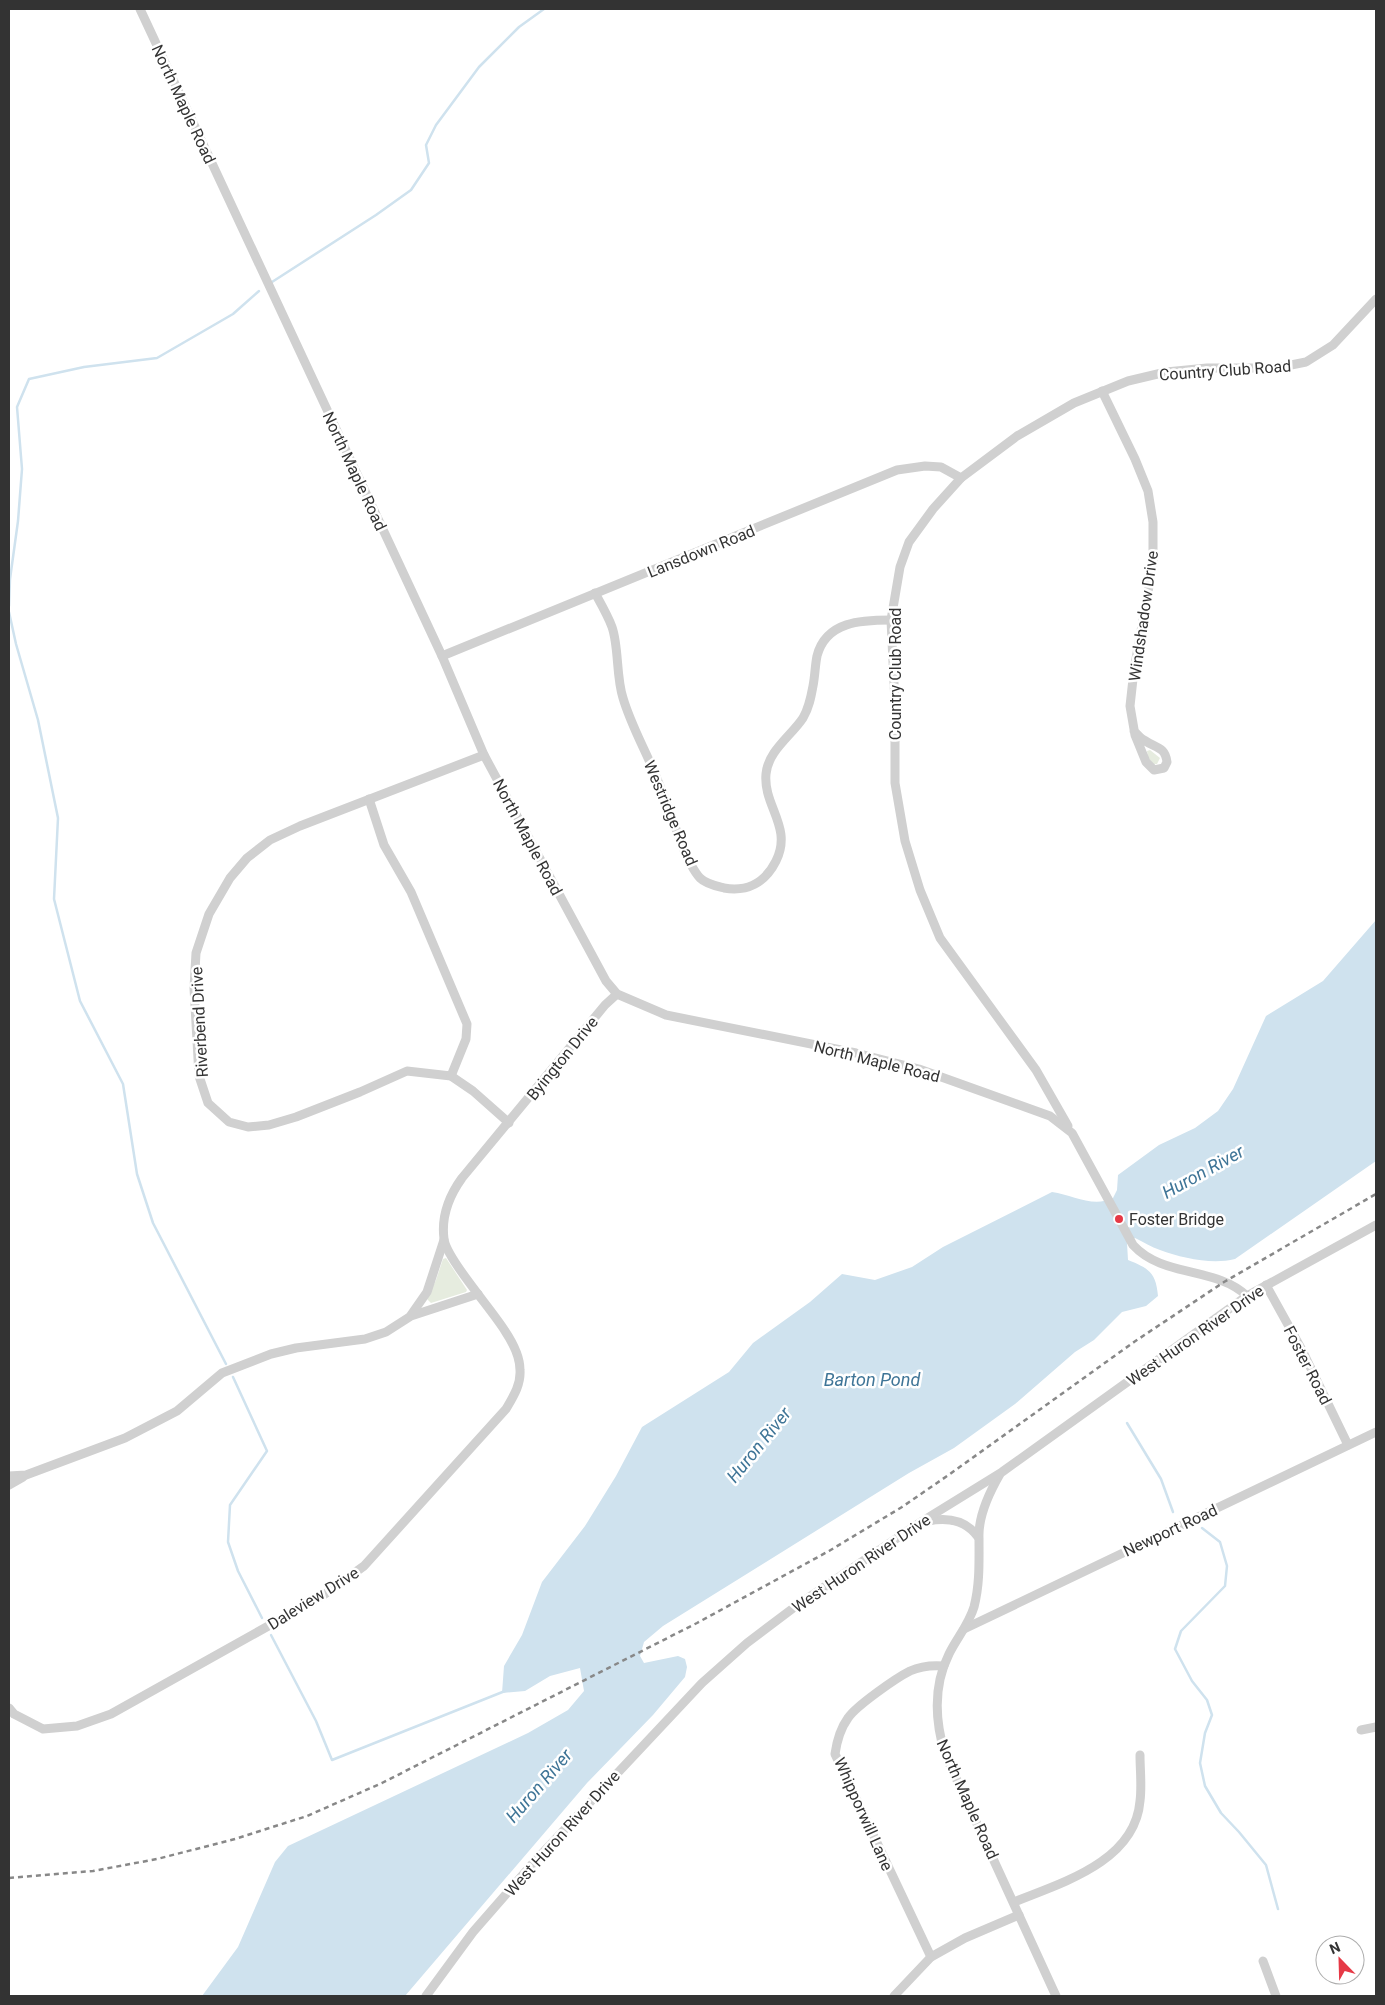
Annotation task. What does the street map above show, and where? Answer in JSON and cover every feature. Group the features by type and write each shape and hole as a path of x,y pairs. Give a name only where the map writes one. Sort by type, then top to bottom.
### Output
{"street":[{"name":"North Maple Road","path":"140,9 442,656 484,755 606,981 617,994 666,1015 856,1053 918,1069 1050,1116 1072,1133 1133,1245 1141,1254 1152,1260 1212,1277 1236,1288 1247,1296"},
{"name":"Country Club Road","path":"1072,1133 1036,1070 940,938 920,890 905,841 895,783 895,704 891,620 900,568 909,542 934,508 961,478 1017,436 1074,403 1128,381 1166,372 1207,368 1276,368 1306,362 1333,345 1376,299"},
{"name":"Windshadow Drive","path":"1102,391 1148,491 1153,522 1153,564 1134,670 1130,706 1134,731 1150,768 1159,770 1164,768 1167,762 1165,752 1161,748 1143,740 1134,731"},
{"name":"Lansdown Road","path":"442,656 897,470 925,466 941,467 961,478"},
{"name":"Westridge Road","path":"596,593 613,628 622,696 632,727 662,791 686,856 700,878 713,886 732,889 744,890 760,882 776,862 781,848 782,833 768,792 766,775 770,759 803,717 810,702 818,656 823,641 832,631 849,623 891,620"},
{"name":"Riverbend Drive","path":"484,755 369,799 270,840 247,858 230,878 210,914 196,953 194,988 199,1076 208,1103 229,1122 248,1127 269,1125 296,1117 360,1092 406,1071 451,1076 473,1091 509,1123"},
{"path":"369,799 384,845 411,892 467,1024 466,1040 451,1076"},
{"name":"Byington Drive","path":"444,1240 445,1212 452,1192 481,1154 509,1123 605,1005 617,994"},
{"name":"West Huron River Drive","path":"426,1996 473,1932 534,1862 702,1683 747,1643 796,1606 921,1522 1002,1472 1247,1296 1376,1225"},
{"path":"411,1316 428,1292 444,1240"},
{"name":"Daleview Drive","path":"9,1708 14,1714 43,1729 77,1726 111,1714 322,1596 364,1566 506,1409 517,1390 520,1370 515,1346 497,1318 454,1260 444,1240"},
{"name":"Foster Road","path":"1266,1285 1302,1350 1348,1445"},
{"path":"9,1485 26,1476 125,1438 177,1411 222,1373 271,1354 296,1348 366,1339 386,1332 411,1316 478,1294"},
{"name":"Newport Road","path":"964,1629 1376,1432"},
{"name":"North Maple Road","path":"1002,1472 988,1496 978,1537 980,1556 974,1608 944,1666 937,1711 938,1732 946,1754 1056,1996"},
{"path":"9,1476 26,1476"},
{"path":"921,1522 942,1518 962,1522 973,1530 978,1537"},
{"name":"Whipporwill Lane","path":"931,1957 836,1754 838,1736 848,1716 910,1672 929,1665 944,1666"},
{"path":"1361,1730 1376,1727"},
{"path":"1014,1902 1094,1867 1112,1854 1127,1838 1134,1825 1140,1803 1140,1755"},
{"path":"894,1996 931,1957 965,1938 1019,1915"},
{"path":"1263,1961 1276,1996"}],"shaded area":[{"path":"1150,750 1160,758 1157,764 1153,764 1148,757 1147,751"},
{"path":"446,1258 467,1290 466,1292 431,1303 427,1299 443,1259"}],"water":[{"name":"Barton Pond","path":"1376,920 1376,1161 1235,1259 1226,1261 1197,1260 1160,1250 1135,1238 1127,1243 1128,1260 1150,1272 1155,1281 1158,1296 1146,1306 1122,1312 1094,1340 1075,1352 1015,1404 954,1448 909,1473 663,1626 644,1642 640,1656 644,1663 678,1656 685,1659 687,1667 685,1677 653,1715 587,1783 405,1996 202,1996 238,1947 275,1862 288,1846 528,1733 568,1710 584,1691 580,1668 550,1676 525,1691 502,1693 504,1666 522,1635 542,1582 585,1526 616,1476 642,1427 729,1372 753,1343 810,1302 842,1274 875,1280 912,1267 943,1247 1052,1192 1098,1202 1113,1198 1117,1190 1118,1175 1159,1145 1195,1128 1218,1111 1233,1089 1266,1016 1323,981"}],"waterway":[{"path":"272,282 376,215 411,190 429,163 426,145 436,125 479,67 519,27 544,9"},
{"path":"9,606 10,579 18,521 22,469 17,407 29,379 84,367 157,358 233,314 259,291"},
{"path":"9,612 16,644 38,720 58,818 54,899 80,1001 123,1084 137,1174 153,1223 226,1364"},
{"path":"233,1377 267,1451 230,1505 228,1542 238,1571 262,1618"},
{"path":"1127,1423 1161,1479 1173,1512"},
{"path":"1202,1528 1220,1542 1227,1566 1225,1586 1181,1631 1175,1649 1192,1681 1207,1700 1212,1715 1205,1733 1200,1763 1205,1786 1221,1813 1266,1865 1278,1909"},
{"path":"271,1635 316,1721 332,1760 505,1691"}],"railway":[{"path":"9,1878 93,1871 157,1859 235,1839 307,1816 382,1783 697,1623 829,1551 902,1507 1134,1342 1224,1282 1376,1194"}],"place":[{"name":"Foster Bridge","path":"1119,1219"}],"water label":[{"name":"Huron River","path":"1203,1172"},
{"name":"Huron River","path":"759,1445"},
{"name":"Huron River","path":"539,1786"}]}
